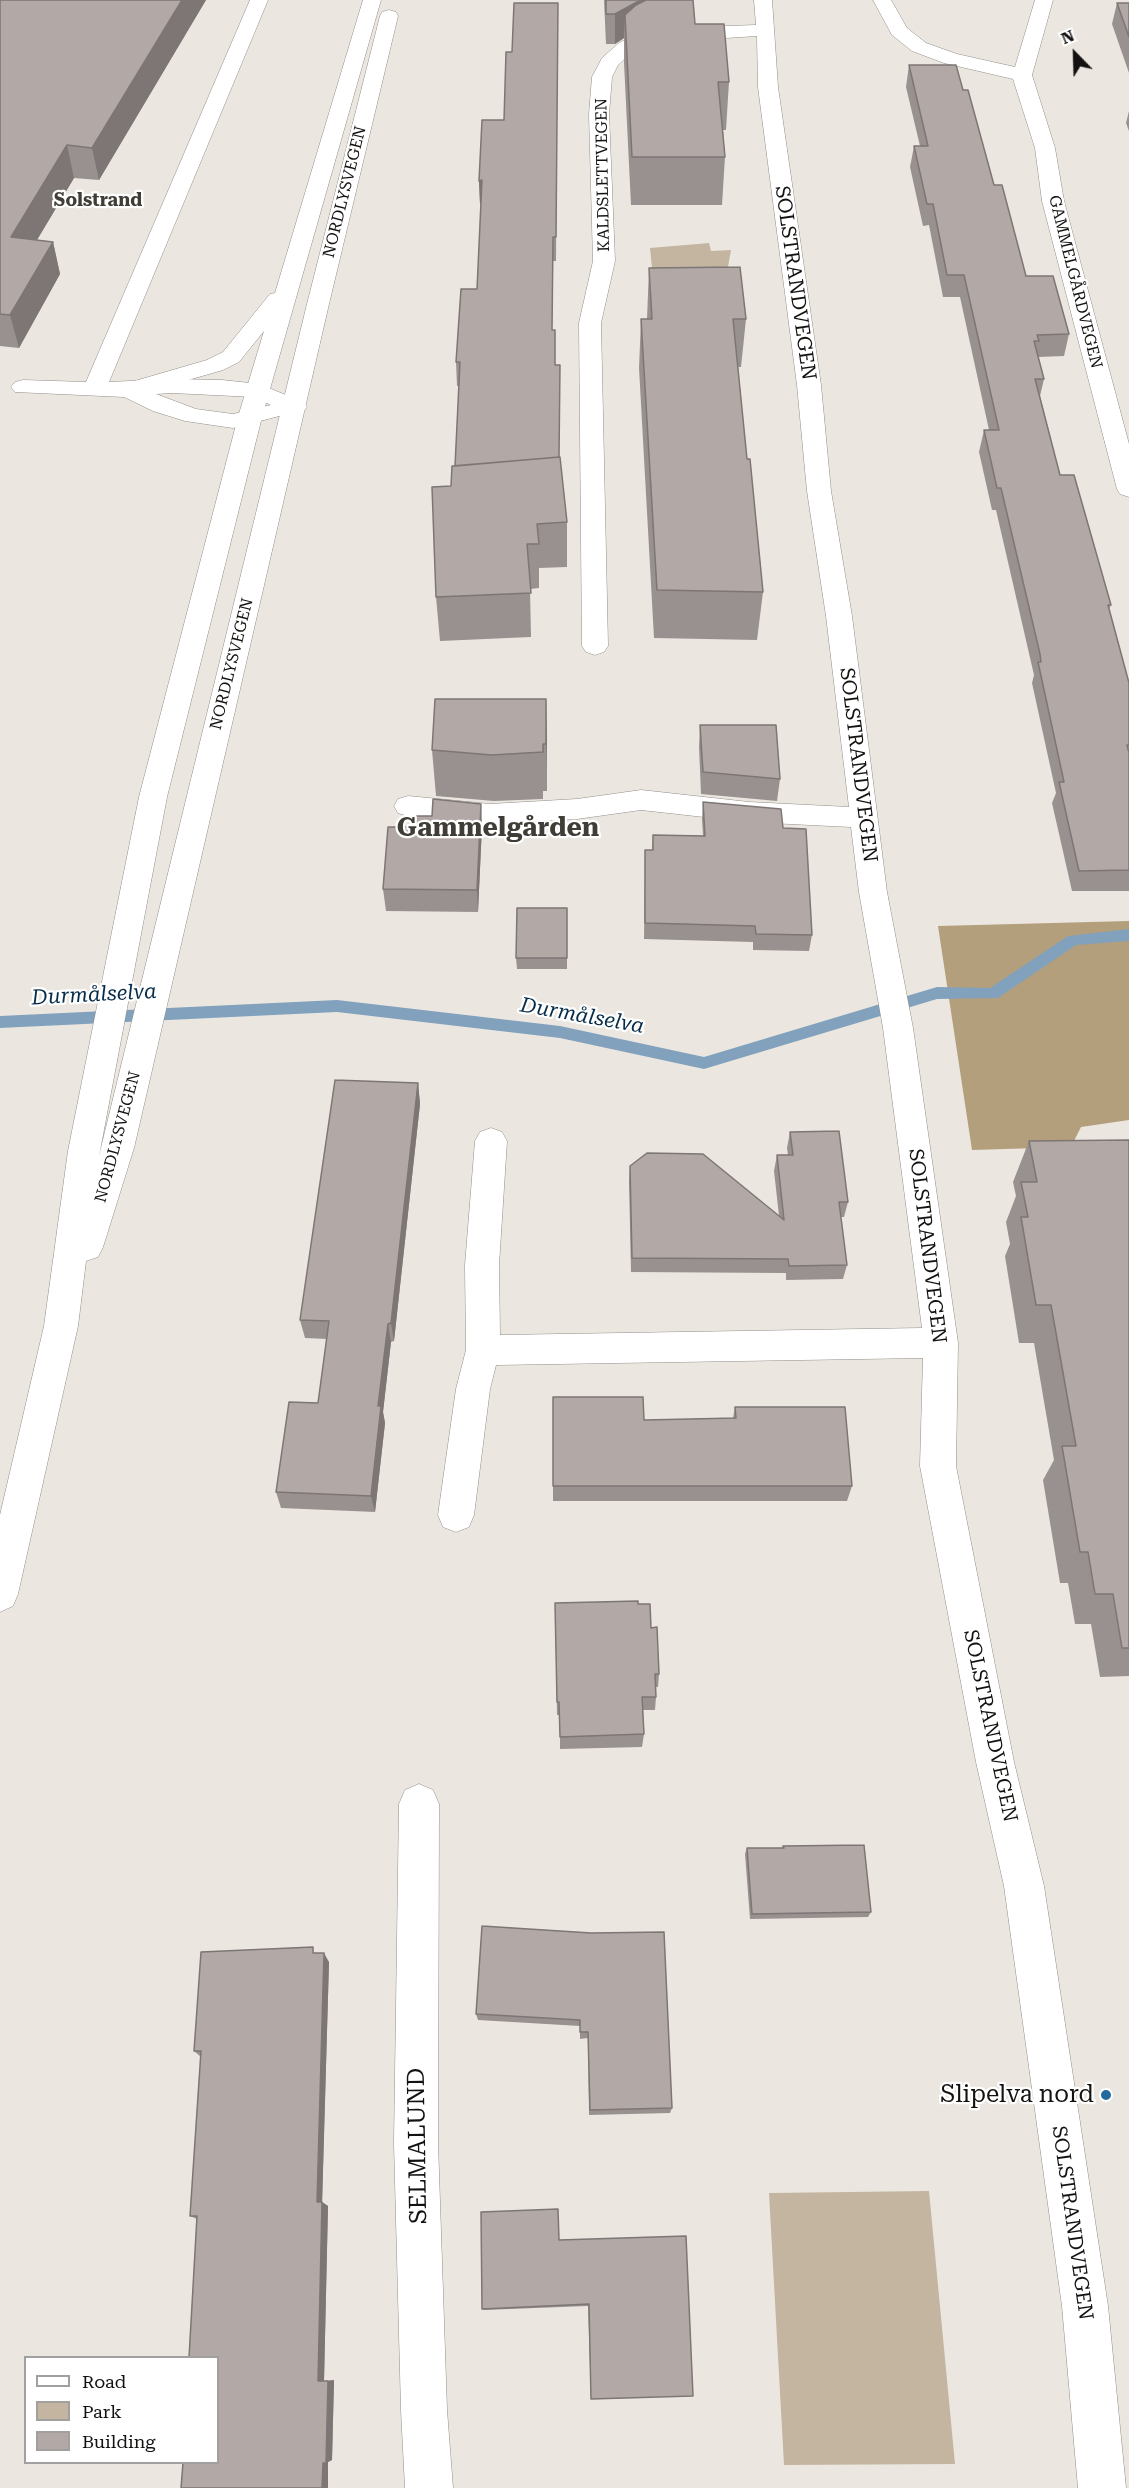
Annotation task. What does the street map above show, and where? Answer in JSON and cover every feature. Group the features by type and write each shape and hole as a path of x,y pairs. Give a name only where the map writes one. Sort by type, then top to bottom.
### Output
{"main road":[{"path":"95,389 259,0"},
{"name":"NORDLYSVEGEN","path":"61,1326 84,1151 153,797 250,417 260,391 285,291 372,0"},
{"name":"NORDLYSVEGEN","path":"0,1594 61,1326 118,1148 321,292 393,0"},
{"path":"882,0 899,32 919,47 951,59 1022,75 1044,0"},
{"name":"KALDSLETTVEGEN","path":"595,646 596,591 580,490 590,323 604,261 599,114 602,77 609,62 626,47 643,38 764,15"},
{"name":"SOLSTRANDVEGEN","path":"764,15 768,87 809,385 819,491 839,616 873,892 898,1028 941,1343 938,1466 995,1762 1024,1886 1085,2306 1102,2488"},
{"name":"GAMMELGÅRDVEGEN","path":"1022,75 1045,148 1056,212 1129,489"},
{"path":"129,390 215,365 231,357 285,291"},
{"path":"23,387 129,390 172,386 260,391 295,407"},
{"path":"129,390 161,406 193,416 233,421 295,407"},
{"path":"408,806 490,814 578,809 641,800 749,812 865,818"},
{"path":"456,1515 473,1389 483,1350 482,1265 491,1141"},
{"path":"483,1350 941,1343"},
{"name":"SELMALUND","path":"419,1804 416,2143 429,2488"}],"green space":[{"path":"709,243 711,251 731,250 727,272 656,307 650,248"},
{"path":"929,2191 955,2464 784,2465 769,2193"}],"shaded area":[{"path":"1129,921 1129,1120 1081,1127 1071,1147 972,1150 938,926"}],"building":[{"path":"0,0 182,0 92,148 67,145 11,237 53,242 10,315 0,314"},
{"path":"606,0 646,0 637,2 615,14 606,14"},
{"path":"646,0 693,0 695,24 724,24 729,82 718,82 725,157 632,157 625,15"},
{"path":"514,3 558,3 556,237 553,237 552,330 555,330 555,365 560,365 559,457 455,466 460,362 456,362 461,289 477,289 482,120 504,120 506,52 512,52"},
{"path":"1117,3 1129,3 1129,37"},
{"path":"909,65 956,65 963,90 968,90 994,185 1002,185 1026,276 1053,276 1069,334 1037,335 1039,341 1034,341 1044,379 1035,379 1060,475 1074,475 1111,605 1108,605 1129,683 1129,745 1127,745 1129,753 1129,870 1079,871 1059,782 1064,782 1038,662 1041,662 1040,654 1001,488 997,488 984,430 999,430 964,275 947,275 933,204 927,204 914,146 928,146"},
{"path":"740,267 746,319 733,319 763,592 657,590 641,319 652,319 649,268"},
{"path":"560,457 567,522 537,524 539,544 527,544 531,593 436,597 432,487 451,486 452,466"},
{"path":"435,699 546,699 546,744 543,744 543,752 492,755 432,750"},
{"path":"700,725 776,725 780,779 703,772"},
{"path":"433,799 481,804 477,890 383,889 388,827 414,827 415,816 432,816"},
{"path":"703,802 781,809 783,828 806,829 812,935 756,934 755,926 645,923 645,850 653,850 653,835 705,836"},
{"path":"517,908 567,908 567,958 516,958"},
{"path":"335,1080 418,1083 391,1323 388,1324 378,1406 381,1406 371,1496 276,1492 289,1402 318,1403 329,1321 300,1320"},
{"path":"839,1131 848,1202 839,1202 847,1265 789,1266 788,1259 632,1258 630,1166 647,1153 703,1154 784,1220 777,1155 793,1155 790,1132"},
{"path":"1129,1140 1129,1648 1122,1648 1113,1594 1095,1594 1088,1552 1080,1552 1062,1446 1076,1446 1051,1305 1036,1305 1021,1217 1028,1217 1021,1182 1037,1182 1029,1141"},
{"path":"553,1397 643,1397 644,1420 736,1418 735,1407 845,1407 852,1486 553,1486"},
{"path":"638,1601 638,1604 650,1604 651,1628 657,1627 659,1674 655,1674 656,1697 642,1697 644,1734 560,1737 555,1603"},
{"path":"864,1845 871,1912 752,1914 747,1848"},
{"path":"482,1926 591,1933 664,1932 672,2108 590,2110 588,2032 580,2032 580,2020 476,2014"},
{"path":"313,1947 313,1953 324,1953 317,2202 322,2202 318,2381 328,2381 326,2463 323,2463 322,2488 181,2488 183,2464 219,2464 219,2356 189,2356 197,2216 190,2216 201,2051 194,2051 201,1952"},
{"path":"558,2209 559,2240 686,2236 693,2396 591,2399 589,2304 482,2309 481,2212"}],"waterway":[{"name":"Durmålselva","path":"0,1022 337,1006 560,1032 704,1063 937,993 993,994 1073,940 1129,935"}],"place":[{"name":"Slipelva nord","path":"1106,2095"}],"district":[{"name":"Solstrand","path":"98,201"},
{"name":"Gammelgården","path":"498,828"}]}
